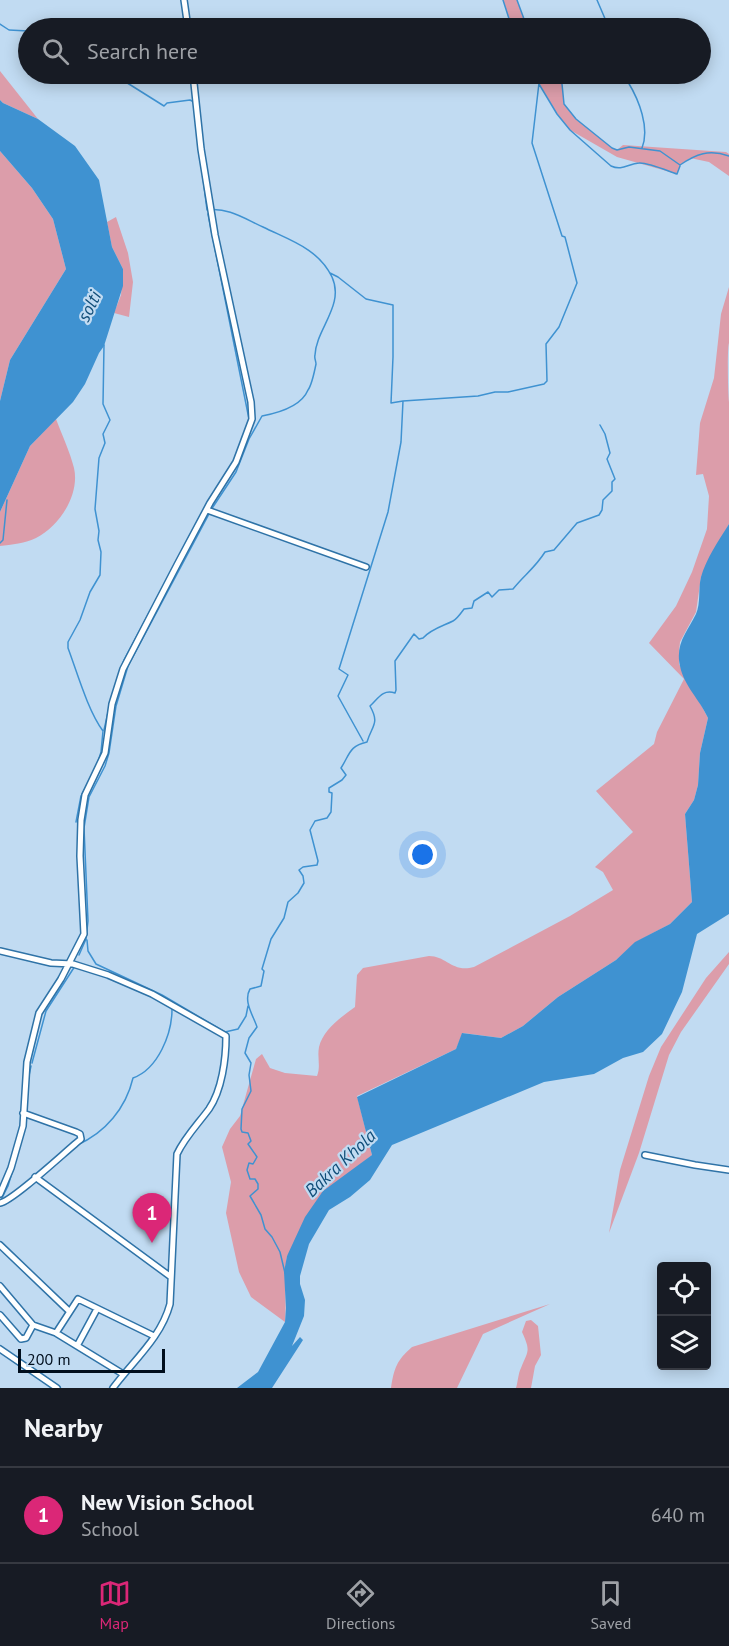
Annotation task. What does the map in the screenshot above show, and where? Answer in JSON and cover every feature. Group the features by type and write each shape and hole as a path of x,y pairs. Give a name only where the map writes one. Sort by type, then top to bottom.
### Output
{"street":[{"path":"184,0 187,18"},
{"path":"0,1194 11,1168 23,1126 27,1062 39,1013 84,934 80,856 82,811 86,795 105,753 112,704 123,669 207,510 236,462 252,419 215,235 201,149 194,84"},
{"path":"207,510 366,567"},
{"path":"0,951 51,963 69,963 108,975 152,994 226,1036 226,1049 217,1095 209,1109 183,1141 177,1154 168,1312 147,1348 113,1388"},
{"path":"0,1203 12,1198 81,1138 81,1136 23,1113"},
{"path":"645,1155 695,1166 729,1170"},
{"path":"35,1177 171,1277"},
{"path":"0,1245 69,1311"},
{"path":"0,1286 33,1325 56,1333 123,1374"},
{"path":"56,1333 78,1299 154,1336"},
{"path":"77,1346 97,1310"},
{"path":"0,1315 21,1339 26,1338 33,1325"},
{"path":"0,1350 57,1388"}],"shaded area":[{"path":"503,0 517,0 524,18 509,18"},
{"path":"0,71 38,119 0,100"},
{"path":"540,84 562,84 564,104 576,119 612,148 617,150 623,145 726,152 729,154 729,176 709,162 690,158 680,165 677,174 617,157 570,130 557,114"},
{"path":"0,151 32,188 53,219 66,269 10,360 0,401"},
{"path":"116,217 128,253 133,282 129,317 114,313 121,295 123,269 112,247 107,222"},
{"path":"729,287 729,524 701,577 696,612 680,642 679,652 679,664 708,718 700,753 698,785 694,800 685,814 692,902 670,924 636,942 616,960 558,997 523,1026 501,1038 463,1033 456,1049 357,1096 372,1155 357,1167 287,1256 285,1322 251,1297 239,1272 226,1213 231,1182 222,1147 230,1129 240,1116 256,1059 262,1054 270,1068 285,1073 317,1076 321,1041 333,1024 355,1007 357,975 363,968 429,956 460,968 474,967 570,916 613,890 603,872 595,867 633,832 596,791 654,744 657,732 684,679 649,643 676,606 692,572 707,529 709,496 703,474 696,475 700,423 714,378 721,314"},
{"path":"56,419 74,468 74,488 71,498 60,517 45,533 28,541 0,546 0,512 30,446"},
{"path":"729,952 729,964 681,1032 669,1055 639,1153 609,1233 620,1170 649,1076 661,1047 706,978"},
{"path":"550,1304 483,1334 457,1388 391,1388 397,1365 412,1347"},
{"path":"531,1320 538,1326 541,1355 535,1366 531,1388 516,1388 528,1351 522,1332 526,1321"}],"water":[{"name":"solti","path":"0,100 38,119 75,146 99,180 112,247 123,269 123,286 104,346 85,384 73,402 30,446 0,512 0,401 10,360 66,269 53,219 32,188 0,151"},
{"path":"729,524 729,914 697,934 682,992 662,1034 643,1052 623,1058 594,1074 544,1082 392,1145 370,1180 350,1197 329,1210 309,1244 300,1276 305,1300 304,1316 292,1346 300,1337 303,1340 272,1388 237,1388 258,1372 285,1322 284,1272 287,1256 305,1217 323,1191 372,1155 357,1097 456,1049 462,1033 501,1038 523,1026 558,997 616,960 635,942 670,924 692,902 685,814 694,800 698,785 700,753 708,718 685,680 680,666 679,651 683,638 698,610 703,570"}],"waterway":[{"path":"503,0 509,18"},
{"path":"517,0 524,18"},
{"path":"597,0 605,18"},
{"path":"0,24 9,30 18,30"},
{"path":"129,84 164,106 167,103 190,100 194,102"},
{"path":"539,84 557,114 570,130 611,166 622,168 643,163 677,174 680,166"},
{"path":"403,401 508,392 544,384 547,381 546,344 559,327 577,283 565,237 562,236 532,143 539,84"},
{"path":"562,84 564,104 576,119 612,148 617,150 629,147 660,151 680,165 703,154 715,153 729,156"},
{"path":"629,84 636,97 644,123 642,148"},
{"path":"199,154 202,170"},
{"path":"203,178 207,210 222,210 236,214 302,246 326,267 335,287 333,307 317,345 313,377 305,396 295,405 262,416 249,439 236,472 211,510"},
{"path":"208,214 249,419"},
{"path":"330,273 366,299 393,305 391,403 403,401 401,442 388,512 339,669 348,675 338,696 363,741"},
{"path":"98,762 103,731 83,691 68,642 100,575 101,552 95,509 99,458 105,443 103,434 110,420 103,404 104,345"},
{"path":"285,1273 280,1252 265,1229 261,1215 250,1196 258,1189 258,1184 255,1179 250,1179 247,1170 249,1163 253,1164 257,1157 248,1144 251,1141 248,1133 242,1132 241,1129 242,1109 251,1091 249,1075 251,1063 245,1053 249,1038 257,1027 249,1008 248,994 250,989 261,986 264,971 262,969 271,939 284,918 288,902 298,893 304,883 299,870 303,867 317,865 310,830 315,821 327,818 331,812 332,793 329,792 329,788 346,775 341,768 351,751 367,742 375,721 370,706 383,694 395,693 395,661 414,634 419,639 423,638 433,630 453,621 464,609 472,608 474,601 488,592 492,597 499,590 513,589 545,552 554,550 577,523 599,515 603,500 612,491 612,482 615,479 607,459 610,453 605,434 600,425"},
{"path":"0,543 3,540 7,500"},
{"path":"114,689 124,660 203,511"},
{"path":"79,955 86,939 88,921 84,828 89,797 109,753 116,706 128,666 209,514"},
{"path":"104,730 111,699"},
{"path":"76,822 81,796 87,785"},
{"path":"87,940 88,951 96,964 162,995 225,1032 238,1029 246,1016 248,1006"},
{"path":"32,1063 46,1011 75,966"},
{"path":"77,1145 97,1134 113,1118 120,1109 133,1078 150,1067 156,1059 166,1039 172,1009"},
{"path":"28,1080 31,1066"},
{"path":"27,1096 27,1112"},
{"path":"1,1200 8,1186 24,1132"},
{"path":"0,1206 7,1203"}],"place":[{"name":"New Vision School","path":"152,1243"}],"water label":[{"name":"Bakra Khola","path":"340,1163"}]}
